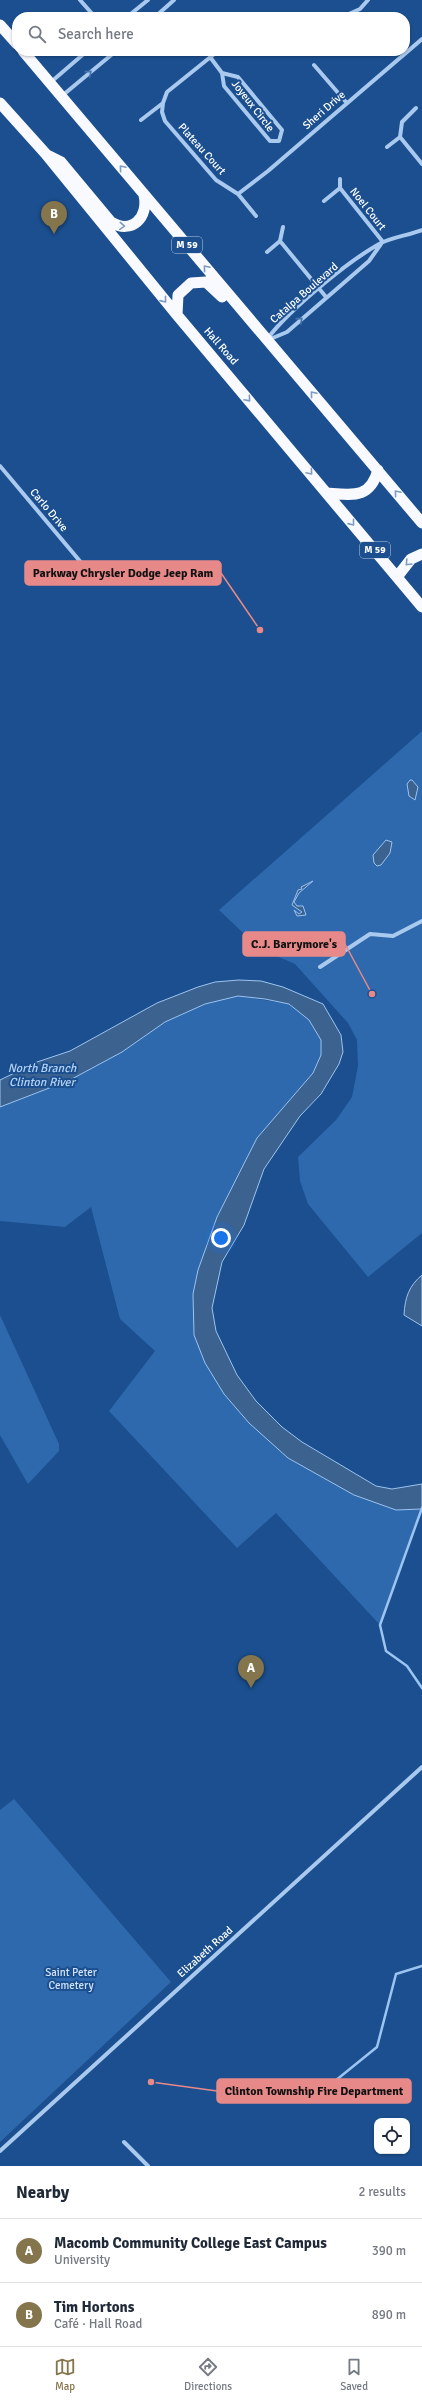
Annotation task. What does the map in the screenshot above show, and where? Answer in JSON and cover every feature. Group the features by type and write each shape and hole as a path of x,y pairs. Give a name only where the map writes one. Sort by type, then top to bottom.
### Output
{"highway":[{"path":"0,25 12,38"},
{"name":"M 59","path":"27,56 422,523"},
{"name":"Hall Road","path":"0,103 45,153 177,315 328,492 422,607"},
{"path":"45,153 61,162 116,226 132,226 137,222 145,211 144,195"},
{"path":"177,315 178,296 185,287 191,283 206,282 267,340"},
{"path":"328,492 355,495 366,491 372,485 378,470"},
{"path":"397,577 411,559 422,554"}],"street":[{"path":"80,0 91,12"},
{"path":"133,12 148,0"},
{"path":"161,12 174,0"},
{"path":"353,12 360,9 368,0"},
{"name":"Sheri Drive","path":"410,49 422,39"},
{"path":"50,82 81,56"},
{"path":"62,96 110,56"},
{"path":"141,120 163,103 167,92 212,56"},
{"name":"Sheri Drive","path":"238,194 268,171 346,102 401,56"},
{"name":"Joyeux Circle","path":"210,58 222,73 224,86 270,141 279,141 282,130 238,77 222,73"},
{"path":"314,65 346,102"},
{"name":"Plateau Court","path":"163,103 162,112 165,121 216,180 238,194 256,216"},
{"path":"387,147 400,137 402,122 416,108"},
{"path":"400,137 422,164"},
{"name":"Noel Court","path":"340,179 340,188 382,242"},
{"name":"Noel Court","path":"324,201 340,188"},
{"path":"267,252 280,241 284,227"},
{"name":"Catalpa Boulevard","path":"267,340 280,323 363,254 382,242 422,230"},
{"path":"280,241 326,297"},
{"name":"Catalpa Boulevard","path":"267,340 287,332 326,297 369,262 382,242"},
{"name":"Carlo Drive","path":"0,466 84,566"},
{"path":"320,967 370,934 393,936 422,922"},
{"name":"Elizabeth Road","path":"0,2151 422,1767"},
{"path":"124,2142 148,2166"}],"green space":[{"path":"422,731 422,1233 368,1277 308,1204 300,1181 298,1157 336,1120 352,1097 358,1066 357,1040 348,1023 295,964 260,949 219,910"},
{"path":"238,996 289,1004 309,1020 321,1040 321,1055 313,1073 257,1138 217,1217 198,1270 193,1294 194,1335 288,1458 354,1495 396,1510 422,1509 380,1625 276,1513 237,1548 109,1411 155,1351 120,1319 91,1207 65,1227 0,1221 0,1107 70,1080 122,1052 165,1022 205,1004"},
{"path":"0,1315 59,1444 59,1451 28,1484 0,1435"},
{"name":"Saint Peter Cemetery","path":"14,1799 171,1982 0,2142 0,1810"}],"water":[{"path":"410,780 412,780 418,787 415,800 409,796 407,784"},
{"path":"386,840 392,842 390,853 381,865 377,866 374,863 373,855"},
{"path":"313,881 299,893 294,902 297,906 303,906 306,915 297,916 294,910 299,914 302,912 292,905 298,890 302,889 301,887"},
{"name":"North Branch Clinton River","path":"239,980 261,981 283,987 323,1004 341,1035 343,1052 339,1064 321,1094 300,1116 264,1169 244,1225 222,1262 212,1308 216,1331 237,1375 256,1401 282,1427 302,1442 376,1486 392,1489 422,1484 422,1509 396,1510 354,1495 288,1458 249,1423 224,1394 205,1363 194,1335 193,1294 198,1270 217,1217 257,1138 313,1073 321,1055 321,1040 309,1020 289,1004 265,999 238,996 205,1004 165,1022 122,1052 70,1080 0,1107 0,1080 37,1062 70,1051 157,1003 215,982"},
{"path":"422,1275 422,1326 404,1315 408,1292"}],"waterway":[{"path":"422,1508 380,1625 386,1651 407,1666 422,1688"},
{"path":"314,2098 377,2047 396,1974 422,1966"}],"place":[{"name":"Tim Hortons","path":"54,234"},
{"name":"Parkway Chrysler Dodge Jeep Ram","path":"260,630"},
{"name":"C.J. Barrymore's","path":"372,994"},
{"name":"Macomb Community College East Campus","path":"251,1688"},
{"name":"Clinton Township Fire Department","path":"151,2082"}]}
